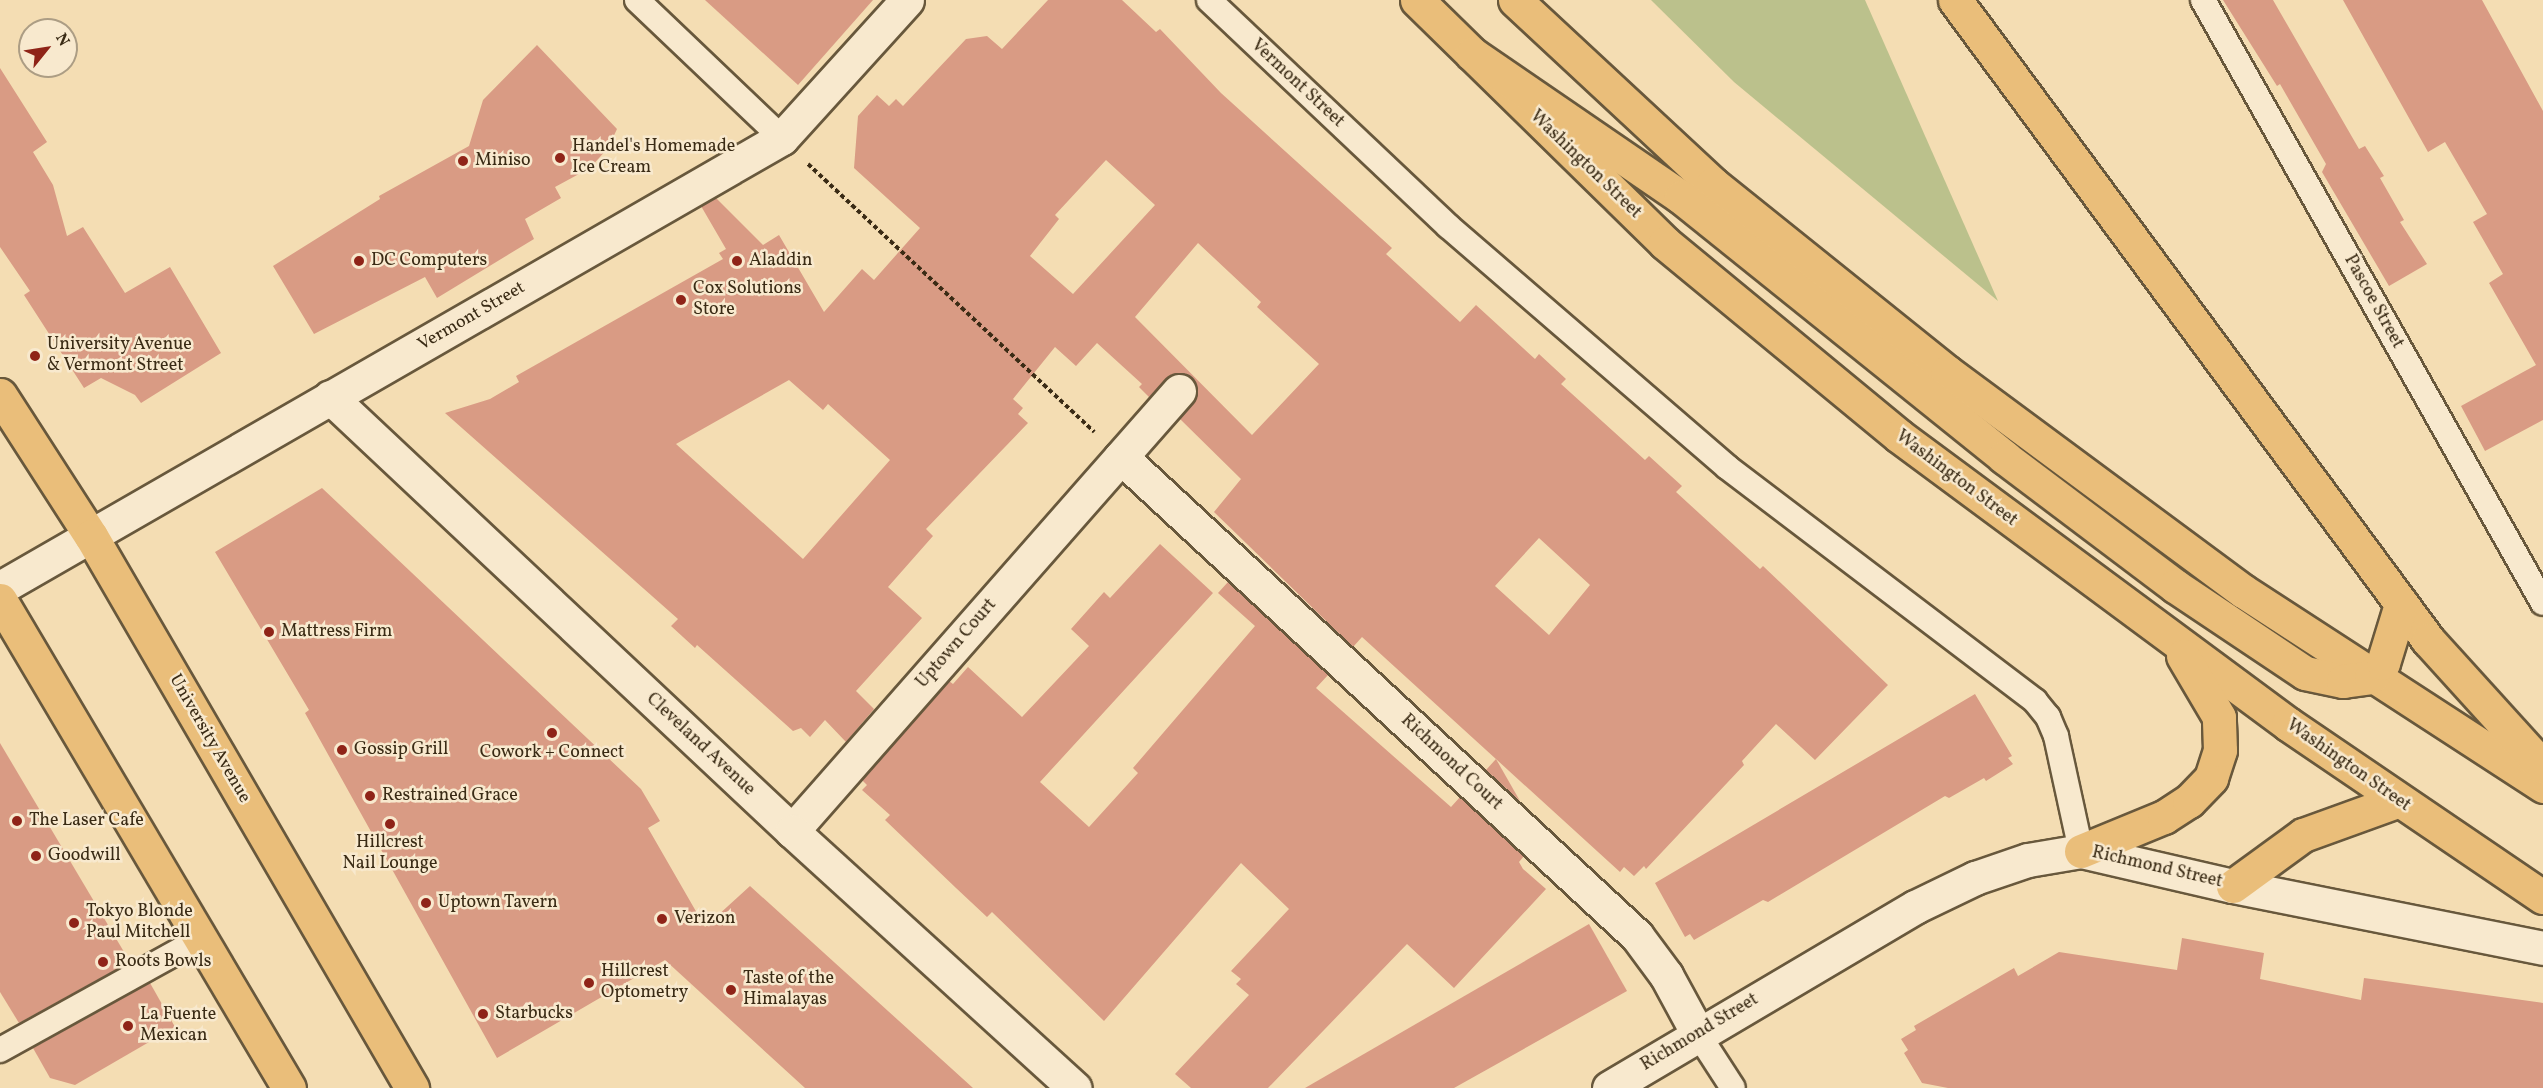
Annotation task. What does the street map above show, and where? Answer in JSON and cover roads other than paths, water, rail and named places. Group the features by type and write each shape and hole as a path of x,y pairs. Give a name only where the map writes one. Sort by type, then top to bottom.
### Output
{"main road":[{"name":"Washington Street","path":"1417,0 1665,243 1899,436 2170,637 2397,801 2543,897"},
{"path":"1515,0 1713,184 1947,372 2138,516 2372,677 2543,786"},
{"path":"1955,0 2428,640 2543,767"},
{"path":"1472,54 1681,197 2004,457 2248,637 2306,673 2343,681 2372,677 2383,663 2401,604"},
{"name":"University Avenue","path":"0,394 91,536 412,1088"},
{"path":"0,600 289,1088"},
{"path":"2081,850 2164,817 2189,801 2211,778 2220,750 2219,717 2170,637"},
{"path":"2233,886 2303,836 2397,801"}],"street":[{"name":"Vermont Street","path":"0,588 782,138 907,0"},
{"name":"Uptown Court","path":"792,831 1179,391"},
{"name":"Cleveland Avenue","path":"330,397 792,831 1074,1088"},
{"name":"Richmond Court","path":"1122,457 1637,936 1666,975 1698,1034"},
{"name":"Richmond Street","path":"1609,1088 1915,907 1965,883 2028,860 2081,850 2233,886 2543,948"}],"lane":[{"path":"637,0 782,138"},
{"name":"Vermont Street","path":"1209,0 1448,226 1726,467 2035,701 2048,717 2056,736 2081,850"},
{"name":"Pascoe Street","path":"2203,0 2543,603"},
{"path":"0,1050 200,939"},
{"path":"1698,1034 1733,1088"}],"place":[{"name":"Handel's Homemade Ice Cream","path":"560,158"},
{"name":"Miniso","path":"463,161"},
{"name":"DC Computers","path":"359,261"},
{"name":"Aladdin","path":"737,261"},
{"name":"Cox Solutions Store","path":"681,300"},
{"name":"University Avenue & Vermont Street","path":"35,356"},
{"name":"Mattress Firm","path":"269,632"},
{"name":"Cowork + Connect","path":"552,733"},
{"name":"Gossip Grill","path":"342,750"},
{"name":"Restrained Grace","path":"370,796"},
{"name":"The Laser Cafe","path":"17,821"},
{"name":"Hillcrest Nail Lounge","path":"390,824"},
{"name":"Goodwill","path":"36,856"},
{"name":"Uptown Tavern","path":"426,903"},
{"name":"Verizon","path":"662,919"},
{"name":"Tokyo Blonde Paul Mitchell","path":"74,923"},
{"name":"Roots Bowls","path":"103,962"},
{"name":"Hillcrest Optometry","path":"589,983"},
{"name":"Taste of the Himalayas","path":"731,990"},
{"name":"Starbucks","path":"483,1014"},
{"name":"La Fuente Mexican","path":"128,1026"}]}
